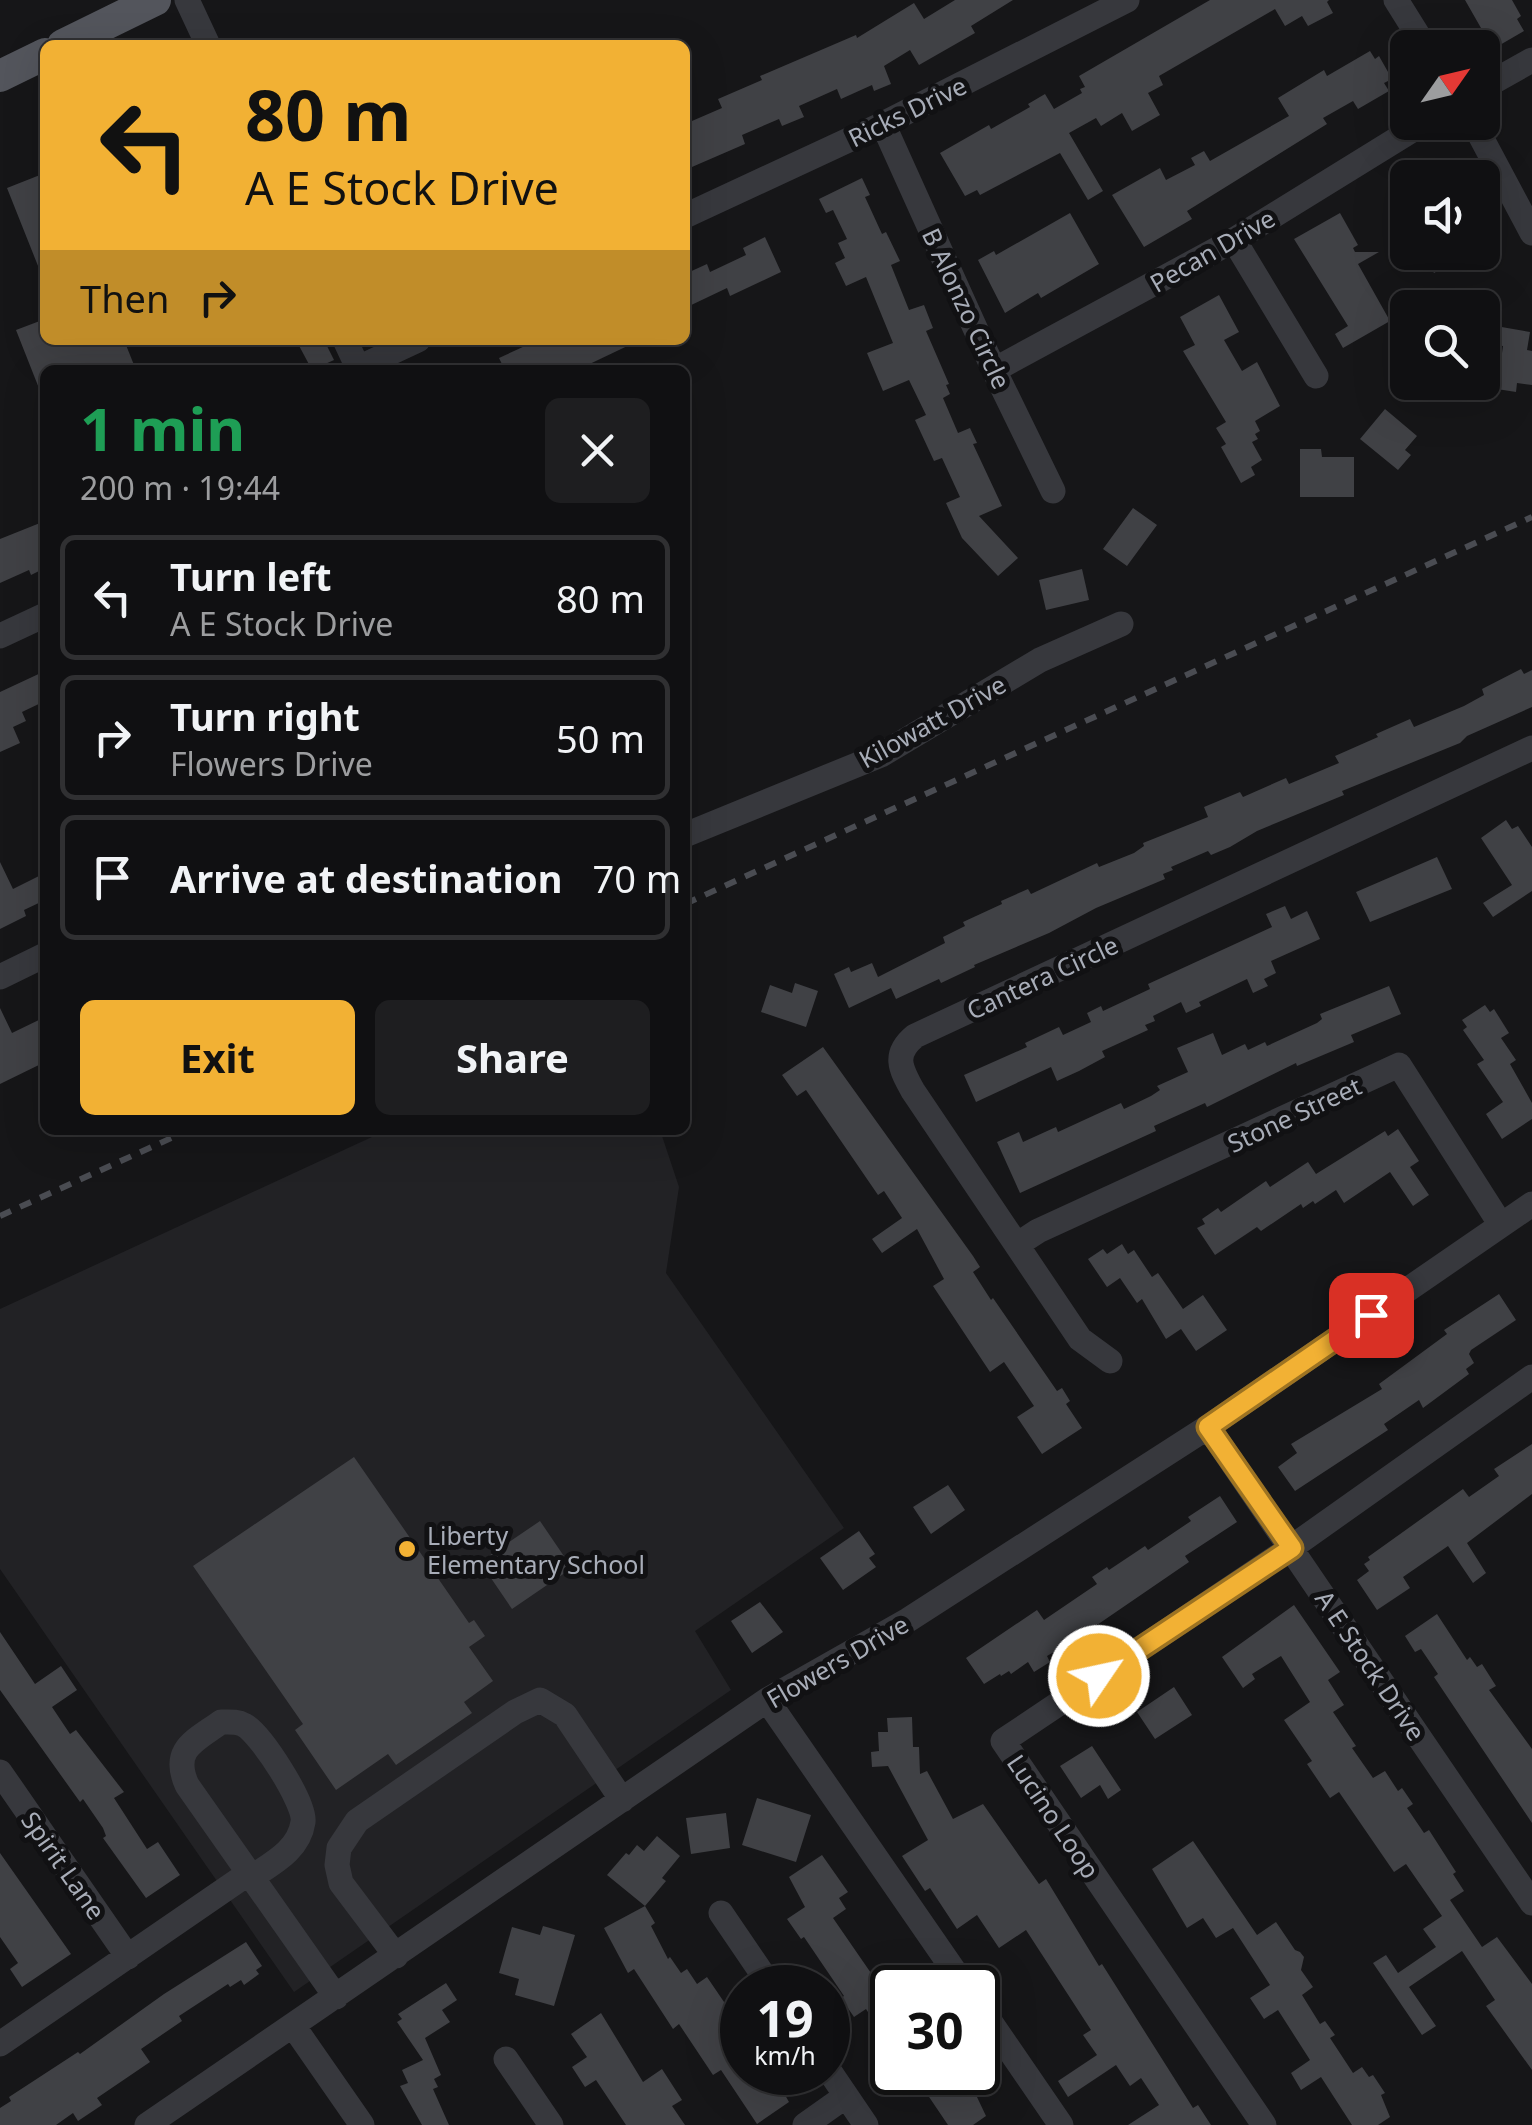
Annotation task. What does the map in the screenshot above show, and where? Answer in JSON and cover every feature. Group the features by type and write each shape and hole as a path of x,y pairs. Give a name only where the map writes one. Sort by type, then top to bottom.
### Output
{"main road":[{"path":"73,40 154,0"},
{"path":"0,76 40,56"}],"street":[{"path":"187,0 206,40"},
{"name":"Ricks Drive","path":"690,214 883,124 1127,0"},
{"path":"1396,0 1415,30"},
{"path":"1500,78 1532,60"},
{"name":"B Alonzo Circle","path":"883,124 1053,490"},
{"name":"Pecan Drive","path":"994,370 1234,240 1396,140"},
{"path":"1483,140 1532,233"},
{"path":"1234,240 1316,376"},
{"path":"366,365 408,345"},
{"path":"0,636 40,617"},
{"name":"Kilowatt Drive","path":"690,833 881,754 1040,660 1121,624"},
{"name":"Cantera Circle","path":"1110,1361 1080,1339 902,1073 898,1058 904,1045 915,1036 1530,754"},
{"path":"0,977 40,957"},
{"name":"Stone Street","path":"1018,1244 1399,1065 1501,1225"},
{"name":"Flowers Drive","path":"147,2125 766,1700 908,1620 1208,1427 1532,1204"},
{"name":"Lucino Loop","path":"1264,2125 1003,1741 1292,1548 1532,1377"},
{"name":"A E Stock Drive","path":"1208,1427 1532,1903"},
{"path":"396,1956 341,1882 337,1866 339,1848 357,1821 514,1712 540,1700 564,1714 622,1800"},
{"path":"766,1700 950,1965"},
{"path":"0,2044 250,1875 290,1850 303,1826 304,1813 298,1798 245,1725 221,1722 188,1746 182,1758 182,1772 250,1875 336,1997"},
{"name":"Spirit Lane","path":"0,1772 128,1957"},
{"path":"722,1913 757,1965"},
{"path":"294,2027 362,2125"},
{"path":"1000,2036 1061,2125"},
{"path":"506,2060 551,2125"},
{"path":"805,2125 846,2096 866,2125"}],"shaded area":[{"name":"Liberty Elementary School","path":"376,1135 662,1135 679,1187 666,1273 844,1528 695,1631 731,1690 294,1992 0,1569 0,1309"}],"building":[{"path":"955,0 1013,0 971,26 975,33 919,65 910,50 884,66 891,84 874,91 872,85 841,99 837,89 799,106 804,117 782,126 779,119 742,135 745,144 690,168 690,122 722,108 718,99 762,80 760,76 856,35 857,38 914,3 924,19"},
{"path":"1210,0 1329,0 1333,13 1308,26 1302,16 1285,26 1275,9 1159,76 1163,85 1148,93 1160,115 1132,131 1122,113 1101,126 1096,118 1069,133 1103,191 1088,200 1060,153 980,195 977,190 965,196 940,153 989,125 991,129 1045,94 1054,109 1082,93 1080,89 1085,87 1079,76"},
{"path":"1465,0 1512,0 1524,31 1500,45 1500,30 1482,30"},
{"path":"1370,51 1375,59 1379,56 1390,75 1384,83 1389,91 1358,109 1353,101 1323,118 1327,124 1187,211 1192,219 1144,247 1112,195 1160,168 1166,180 1195,165 1191,158 1204,151 1210,161 1289,116 1278,98 1324,70 1327,76"},
{"path":"40,175 40,271 7,188"},
{"path":"862,178 870,195 865,197 900,261 891,265 909,310 924,305 933,328 926,331 949,384 946,385 950,394 943,398 958,433 970,428 977,443 973,444 1002,506 979,516 1018,558 998,576 962,538 946,503 960,497 942,458 934,461 915,420 926,415 909,380 883,391 867,353 893,343 866,277 846,286 835,263 845,258 838,243 847,239 833,210 826,213 819,199"},
{"path":"1070,213 1099,264 1041,298 1038,293 1005,313 978,260 994,251 996,255"},
{"path":"1340,213 1358,245 1353,248 1355,252 1379,252 1358,264 1390,321 1343,348 1335,334 1348,326 1294,239"},
{"path":"765,237 781,272 730,296 727,288 690,306 690,272 707,264 710,272 746,255 743,248"},
{"path":"1219,295 1239,332 1224,340 1242,371 1257,362 1280,406 1255,421 1260,431 1255,434 1258,439 1252,442 1262,460 1251,467 1255,475 1241,483 1221,447 1226,444 1216,428 1226,422 1183,351 1195,345 1180,317"},
{"path":"40,321 40,345 126,345 134,365 40,365 40,391 16,330"},
{"path":"1500,327 1530,332 1527,350 1532,351 1532,385 1517,383 1516,392 1500,389"},
{"path":"299,345 326,345 334,360 309,365"},
{"path":"527,345 630,345 588,365 502,365 499,358"},
{"path":"1385,409 1417,436 1405,450 1411,455 1398,470 1360,439"},
{"path":"1300,449 1321,449 1322,457 1354,457 1354,497 1300,497"},
{"path":"1133,508 1157,525 1127,566 1103,549"},
{"path":"40,523 40,570 31,575 29,570 0,583 0,539"},
{"path":"1082,569 1089,600 1046,610 1039,580"},
{"path":"1521,669 1524,674 1532,670 1532,707 1467,736 1460,743 1342,791 1344,795 1257,831 1230,847 1211,855 1208,851 1171,867 1173,870 1163,874 1165,879 941,983 939,979 896,999 891,988 849,1008 834,974 872,963 878,977 945,943 943,937 965,926 963,922 1002,904 1001,901 1028,889 1031,894 1097,863 1099,867 1134,853 1143,843 1208,817 1204,807 1240,792 1243,797 1286,778 1289,784 1339,763 1335,756 1378,737 1376,734 1410,719 1414,727 1464,706 1484,695 1482,689"},
{"path":"40,673 40,703 22,712 26,721 13,727 20,743 0,752 0,692"},
{"path":"1506,820 1512,829 1518,826 1532,847 1532,891 1493,917 1483,903 1512,885 1481,838"},
{"path":"1437,857 1452,889 1370,922 1356,892"},
{"path":"0,862 13,889 40,876 40,902 24,910 26,916 0,929"},
{"path":"1285,906 1291,919 1307,911 1320,939 1271,961 1276,973 1264,979 1268,986 1253,993 1247,979 1199,1002 1201,1006 1186,1013 1181,1002 1153,1016 1155,1021 1145,1025 1148,1030 1102,1051 1105,1057 1079,1071 1057,1081 1051,1067 976,1102 964,1075 1027,1047 1025,1043 1059,1027 1063,1035 1091,1022 1087,1013 1101,1006 1103,1011 1150,989 1148,984 1272,927 1266,914"},
{"path":"795,983 818,991 806,1027 761,1012 770,985 792,993"},
{"path":"1389,986 1401,1014 1351,1035 1354,1042 1297,1066 1296,1063 1207,1107 1205,1103 1154,1126 1156,1131 1020,1193 997,1142 1019,1132 1023,1142 1056,1127 1058,1132 1121,1103 1124,1109 1151,1096 1160,1090 1157,1086 1188,1072 1177,1048 1213,1033 1222,1055 1245,1044 1248,1050 1265,1042 1267,1046 1317,1023 1322,1019 1320,1014"},
{"path":"1485,1005 1490,1012 1494,1009 1509,1033 1501,1038 1516,1060 1510,1064 1532,1103 1532,1119 1502,1139 1486,1114 1503,1102 1477,1064 1484,1060 1463,1030 1467,1027 1462,1020"},
{"path":"0,1008 12,1033 40,1019 40,1064 0,1084"},
{"path":"823,1047 973,1256 980,1267 973,1272 991,1300 1057,1391 1062,1388 1070,1401 1066,1404 1082,1428 1042,1454 1017,1417 1034,1406 1004,1362 990,1372 933,1286 944,1279 917,1229 882,1253 872,1239 902,1218 884,1191 878,1195 806,1090 797,1096 782,1075"},
{"path":"1398,1129 1419,1161 1410,1167 1429,1195 1413,1206 1390,1172 1344,1203 1336,1190 1315,1204 1313,1201 1303,1208 1301,1204 1215,1255 1197,1228 1205,1224 1202,1219 1218,1208 1221,1212 1266,1181 1270,1187 1308,1162 1316,1174 1385,1131 1388,1136"},
{"path":"1122,1244 1128,1254 1134,1250 1152,1277 1158,1273 1183,1309 1203,1295 1227,1330 1196,1351 1181,1329 1166,1339 1142,1299 1137,1303 1120,1278 1107,1287 1088,1259 1103,1249 1107,1254"},
{"path":"1499,1294 1516,1320 1471,1350 1474,1363 1466,1369 1469,1374 1423,1408 1419,1400 1384,1424 1388,1430 1295,1491 1278,1467 1297,1453 1291,1444 1382,1389 1379,1384 1447,1334 1444,1330"},
{"path":"1532,1444 1532,1494 1467,1543 1486,1573 1473,1583 1448,1546 1403,1577 1410,1588 1377,1610 1357,1580 1369,1571 1364,1564 1370,1560 1368,1557 1463,1489 1469,1497 1499,1476 1494,1469"},
{"path":"354,1457 469,1623 474,1620 485,1636 469,1647 493,1681 464,1702 472,1713 396,1765 388,1754 336,1790 295,1730 303,1724 193,1566"},
{"path":"948,1485 965,1510 931,1534 913,1507"},
{"path":"1220,1496 1237,1522 1185,1556 1189,1562 1047,1656 1050,1662 1034,1672 1028,1662 1011,1674 1000,1674 984,1684 966,1658 1037,1610 1044,1620 1097,1584 1092,1577 1145,1546 1148,1550"},
{"path":"540,1521 572,1568 512,1609 480,1562"},
{"path":"859,1531 875,1554 869,1558 876,1567 843,1590 820,1558"},
{"path":"760,1602 783,1632 752,1653 731,1621"},
{"path":"1294,1605 1340,1672 1328,1680 1344,1705 1333,1712 1356,1746 1352,1748 1373,1778 1385,1771 1398,1791 1402,1788 1413,1804 1407,1808 1424,1833 1429,1830 1456,1872 1453,1874 1464,1891 1450,1900 1482,1947 1497,1937 1532,1984 1532,2070 1486,2006 1495,2000 1462,1951 1409,1987 1436,2026 1422,2035 1373,1963 1386,1955 1398,1973 1436,1947 1423,1929 1442,1916 1406,1864 1394,1872 1339,1792 1330,1798 1307,1764 1312,1761 1284,1720 1310,1702 1281,1656 1252,1674 1255,1679 1243,1688 1222,1657"},
{"path":"1437,1614 1467,1660 1470,1657 1477,1667 1482,1664 1496,1686 1489,1690 1532,1749 1532,1823 1434,1677 1438,1674 1421,1649 1415,1652 1405,1636"},
{"path":"0,1632 35,1684 61,1666 77,1690 52,1707 70,1734 76,1730 124,1792 114,1798 147,1849 158,1842 180,1875 146,1898 103,1838 103,1828 83,1799 80,1802 0,1690"},
{"path":"1174,1687 1192,1715 1155,1739 1137,1712"},
{"path":"912,1717 913,1747 919,1747 920,1774 927,1771 953,1819 983,1804 1039,1884 1046,1879 1193,2108 1198,2105 1211,2125 1128,2125 1159,2105 1141,2078 1130,2086 1116,2065 1068,2097 1058,2081 1097,2055 1083,2035 1091,2030 1026,1930 999,1948 977,1915 957,1929 930,1888 925,1891 902,1856 928,1840 888,1766 872,1767 871,1752 879,1751 878,1732 888,1732 887,1718"},
{"path":"1092,1746 1121,1790 1108,1799 1100,1785 1081,1798 1060,1766"},
{"path":"757,1798 811,1815 796,1862 742,1845"},
{"path":"726,1813 730,1848 691,1854 686,1818"},
{"path":"657,1836 680,1856 645,1906 607,1875 626,1853 629,1855 637,1845 644,1851"},
{"path":"1193,1841 1257,1935 1276,1922 1304,1957 1301,1970 1313,1987 1302,1995 1320,2024 1325,2021 1335,2035 1330,2038 1353,2073 1362,2067 1369,2077 1373,2075 1385,2093 1381,2095 1390,2117 1378,2125 1352,2125 1321,2077 1301,2090 1291,2073 1310,2060 1278,2010 1264,2019 1250,1998 1270,1985 1233,1928 1216,1938 1203,1918 1187,1928 1152,1869"},
{"path":"0,1853 71,1954 22,1987 10,1969 18,1963 0,1937"},
{"path":"822,1855 848,1892 839,1898 846,1909 833,1918 870,1972 870,2015 866,2009 854,2017 850,2011 850,1965 823,1965 787,1919 805,1907 789,1877"},
{"path":"645,1906 668,1959 681,1973 687,1969 697,1984 707,1977 720,1996 720,2071 713,2075 679,2024 673,2029 634,1969 628,1973 604,1928"},
{"path":"543,1926 575,1935 554,2006 515,1995 519,1979 499,1973 512,1927 540,1935"},
{"path":"246,1942 262,1966 256,1970 259,1974 244,1985 241,1980 230,1987 228,1984 179,2016 182,2021 141,2049 150,2062 97,2098 102,2105 78,2121 73,2113 56,2125 0,2125 0,2108 11,2101 9,2097"},
{"path":"446,1983 457,2000 442,2010 450,2022 425,2038 441,2075 434,2079 438,2087 433,2089 449,2125 422,2125 400,2086 408,2083 402,2070 423,2060 397,2022 402,2019 398,2014"},
{"path":"601,2013 643,2082 662,2069 682,2100 672,2106 685,2125 626,2125 596,2080 585,2087 572,2067 587,2057 571,2034"},
{"path":"738,2095 785,2095 789,2102 757,2124"},
{"path":"928,2095 980,2095 977,2097 986,2116 973,2125 948,2125"}],"railway":[{"path":"690,902 1532,517"},
{"path":"0,1216 178,1135"}],"place":[{"name":"Liberty Elementary School","path":"407,1549"}],"route":[{"path":"1099,1676 1292,1548 1208,1427 1371,1315"}]}
